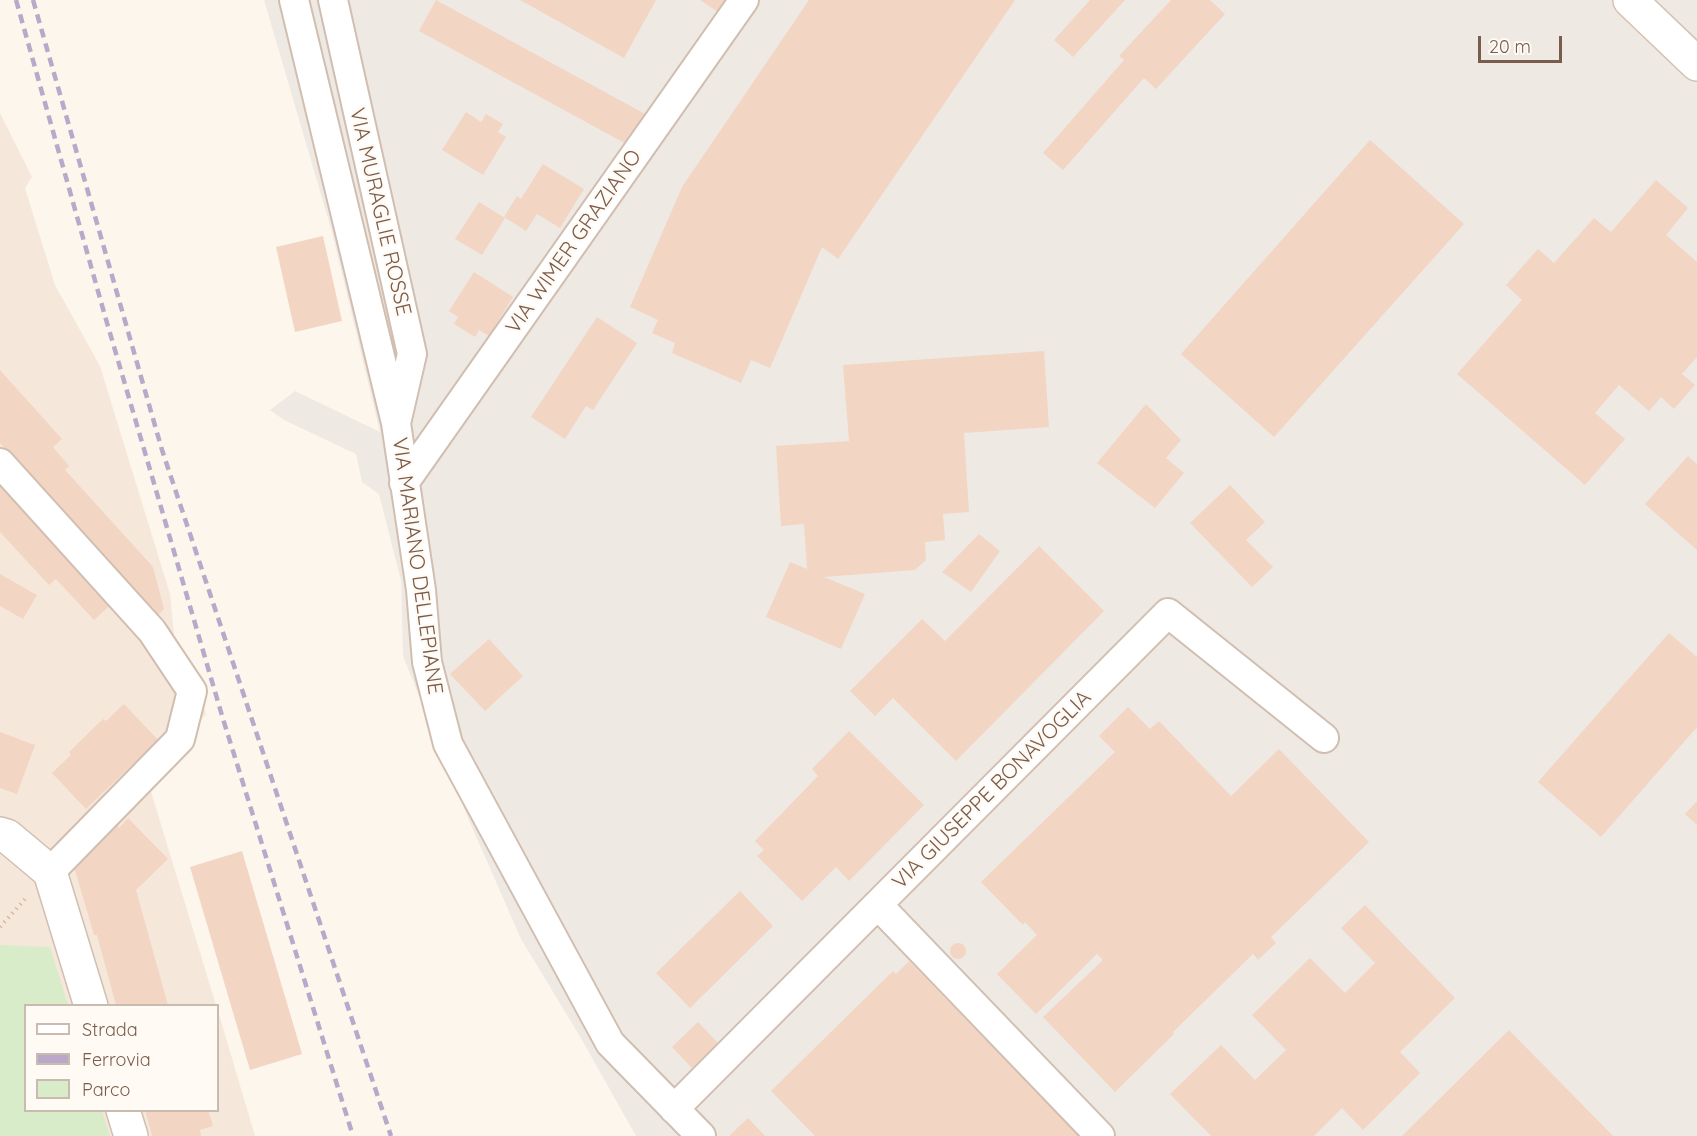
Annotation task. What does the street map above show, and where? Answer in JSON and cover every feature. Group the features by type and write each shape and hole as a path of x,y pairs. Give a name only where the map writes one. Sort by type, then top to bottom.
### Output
{"street":[{"name":"VIA MARIANO DELLEPIANE","path":"294,0 396,423 422,590 427,662 448,744 610,1043 701,1136"},
{"name":"VIA MURAGLIE ROSSE","path":"333,0 412,354 396,423"},
{"name":"VIA WIMER GRAZIANO","path":"404,483 744,0"},
{"path":"1630,0 1697,64"},
{"path":"0,463 152,631 192,691 180,740 50,872"},
{"name":"VIA GIUSEPPE BONAVOGLIA","path":"674,1109 1168,613 1324,738"},
{"path":"0,834 7,836 50,872 91,1004"},
{"path":"878,905 1100,1136"},
{"path":"124,1112 131,1136"}],"shaded area":[{"path":"264,0 1697,0 1697,1136 636,1136 578,1033 521,939 468,818 403,656 401,581 379,494 362,482 356,454 284,420 270,410 295,391 380,432 332,232"},
{"path":"0,113 32,177 25,188 55,285 100,366 170,594 175,645 191,662 206,714 149,785 216,1004 24,1004 24,1112 219,1112 219,1014 255,1136 0,1136"}],"green space":[{"path":"0,945 50,947 68,1004 24,1004 24,1112 102,1112 110,1136 0,1136"}],"building":[{"path":"436,0 647,115 630,146 419,31"},
{"path":"520,0 656,0 624,58"},
{"path":"700,0 729,0 721,14"},
{"path":"809,0 1015,0 838,259 822,247 770,368 751,360 741,383 672,353 675,343 652,333 658,320 630,307 682,187"},
{"path":"1090,0 1125,0 1073,57 1054,40"},
{"path":"1171,0 1210,0 1225,14 1156,89 1144,78 1063,170 1043,153 1124,60 1119,56"},
{"path":"466,112 481,122 486,114 503,124 498,132 506,137 483,175 442,150"},
{"path":"1370,140 1464,224 1274,437 1181,354"},
{"path":"543,164 584,189 560,228 537,214 526,231 504,217 517,196 521,199"},
{"path":"1656,180 1688,208 1666,235 1697,262 1697,357 1682,374 1695,385 1674,409 1661,397 1649,411 1619,385 1595,413 1625,439 1585,485 1457,374 1522,300 1506,285 1538,249 1554,263 1594,218 1611,232"},
{"path":"479,202 505,218 482,255 455,239"},
{"path":"323,236 342,321 295,332 276,247"},
{"path":"474,272 513,297 489,336 479,330 475,337 454,324 458,317 449,311"},
{"path":"597,317 637,343 593,410 586,406 565,439 531,417"},
{"path":"1044,351 1049,427 964,433 969,512 943,514 945,540 925,542 926,560 915,570 824,577 865,594 841,649 766,617 790,562 807,569 804,524 781,526 776,446 849,441 843,365"},
{"path":"0,370 62,439 53,447 69,466 65,470 153,567 164,609 157,616 0,443"},
{"path":"1146,404 1181,440 1166,458 1184,473 1155,508 1097,463"},
{"path":"1688,456 1697,464 1697,550 1645,504"},
{"path":"0,477 115,601 94,620 56,579 49,585 0,532"},
{"path":"1230,485 1265,522 1246,540 1273,567 1252,587 1190,523"},
{"path":"979,534 1000,551 971,592 942,572"},
{"path":"1039,546 1104,611 956,761 893,698 875,716 850,691 922,619 945,641"},
{"path":"0,574 37,595 23,619 0,606"},
{"path":"1669,633 1697,657 1697,727 1601,837 1538,782"},
{"path":"489,639 523,676 485,711 450,674"},
{"path":"124,704 158,740 86,809 52,773 71,755 69,752 103,719 106,721"},
{"path":"1128,707 1150,729 1159,721 1231,796 1279,749 1369,842 1271,937 1276,943 1258,960 1253,954 1115,1092 1043,1017 1103,960 1097,954 1036,1014 997,974 1037,935 1025,922 1023,925 981,882 1115,752 1099,736"},
{"path":"849,731 924,805 849,881 836,867 802,901 757,856 764,850 755,841 818,776 812,769"},
{"path":"0,732 35,745 17,794 0,788"},
{"path":"1697,801 1697,825 1685,814"},
{"path":"128,818 168,859 136,890 168,1004 116,1004 97,935 94,935 74,867 117,825 119,828"},
{"path":"242,851 302,1054 250,1070 190,867"},
{"path":"740,891 773,926 690,1008 656,973"},
{"path":"1365,905 1455,998 1400,1052 1420,1073 1363,1130 1342,1108 1314,1136 1211,1136 1170,1094 1221,1045 1255,1080 1286,1050 1252,1015 1310,958 1345,993 1375,963 1341,928"},
{"path":"955,943 961,943 966,951 964,957 955,959 950,954 950,948"},
{"path":"909,961 1079,1136 815,1136 771,1091 893,971 896,974"},
{"path":"698,1022 718,1043 692,1068 672,1047"},
{"path":"1509,1030 1613,1136 1402,1136"},
{"path":"146,1112 209,1112 213,1126 200,1130 201,1136 152,1136"},
{"path":"748,1118 765,1136 729,1136"}],"railway":[{"path":"16,0 105,316 223,719 353,1136"},
{"path":"33,0 162,450 391,1136"}]}
